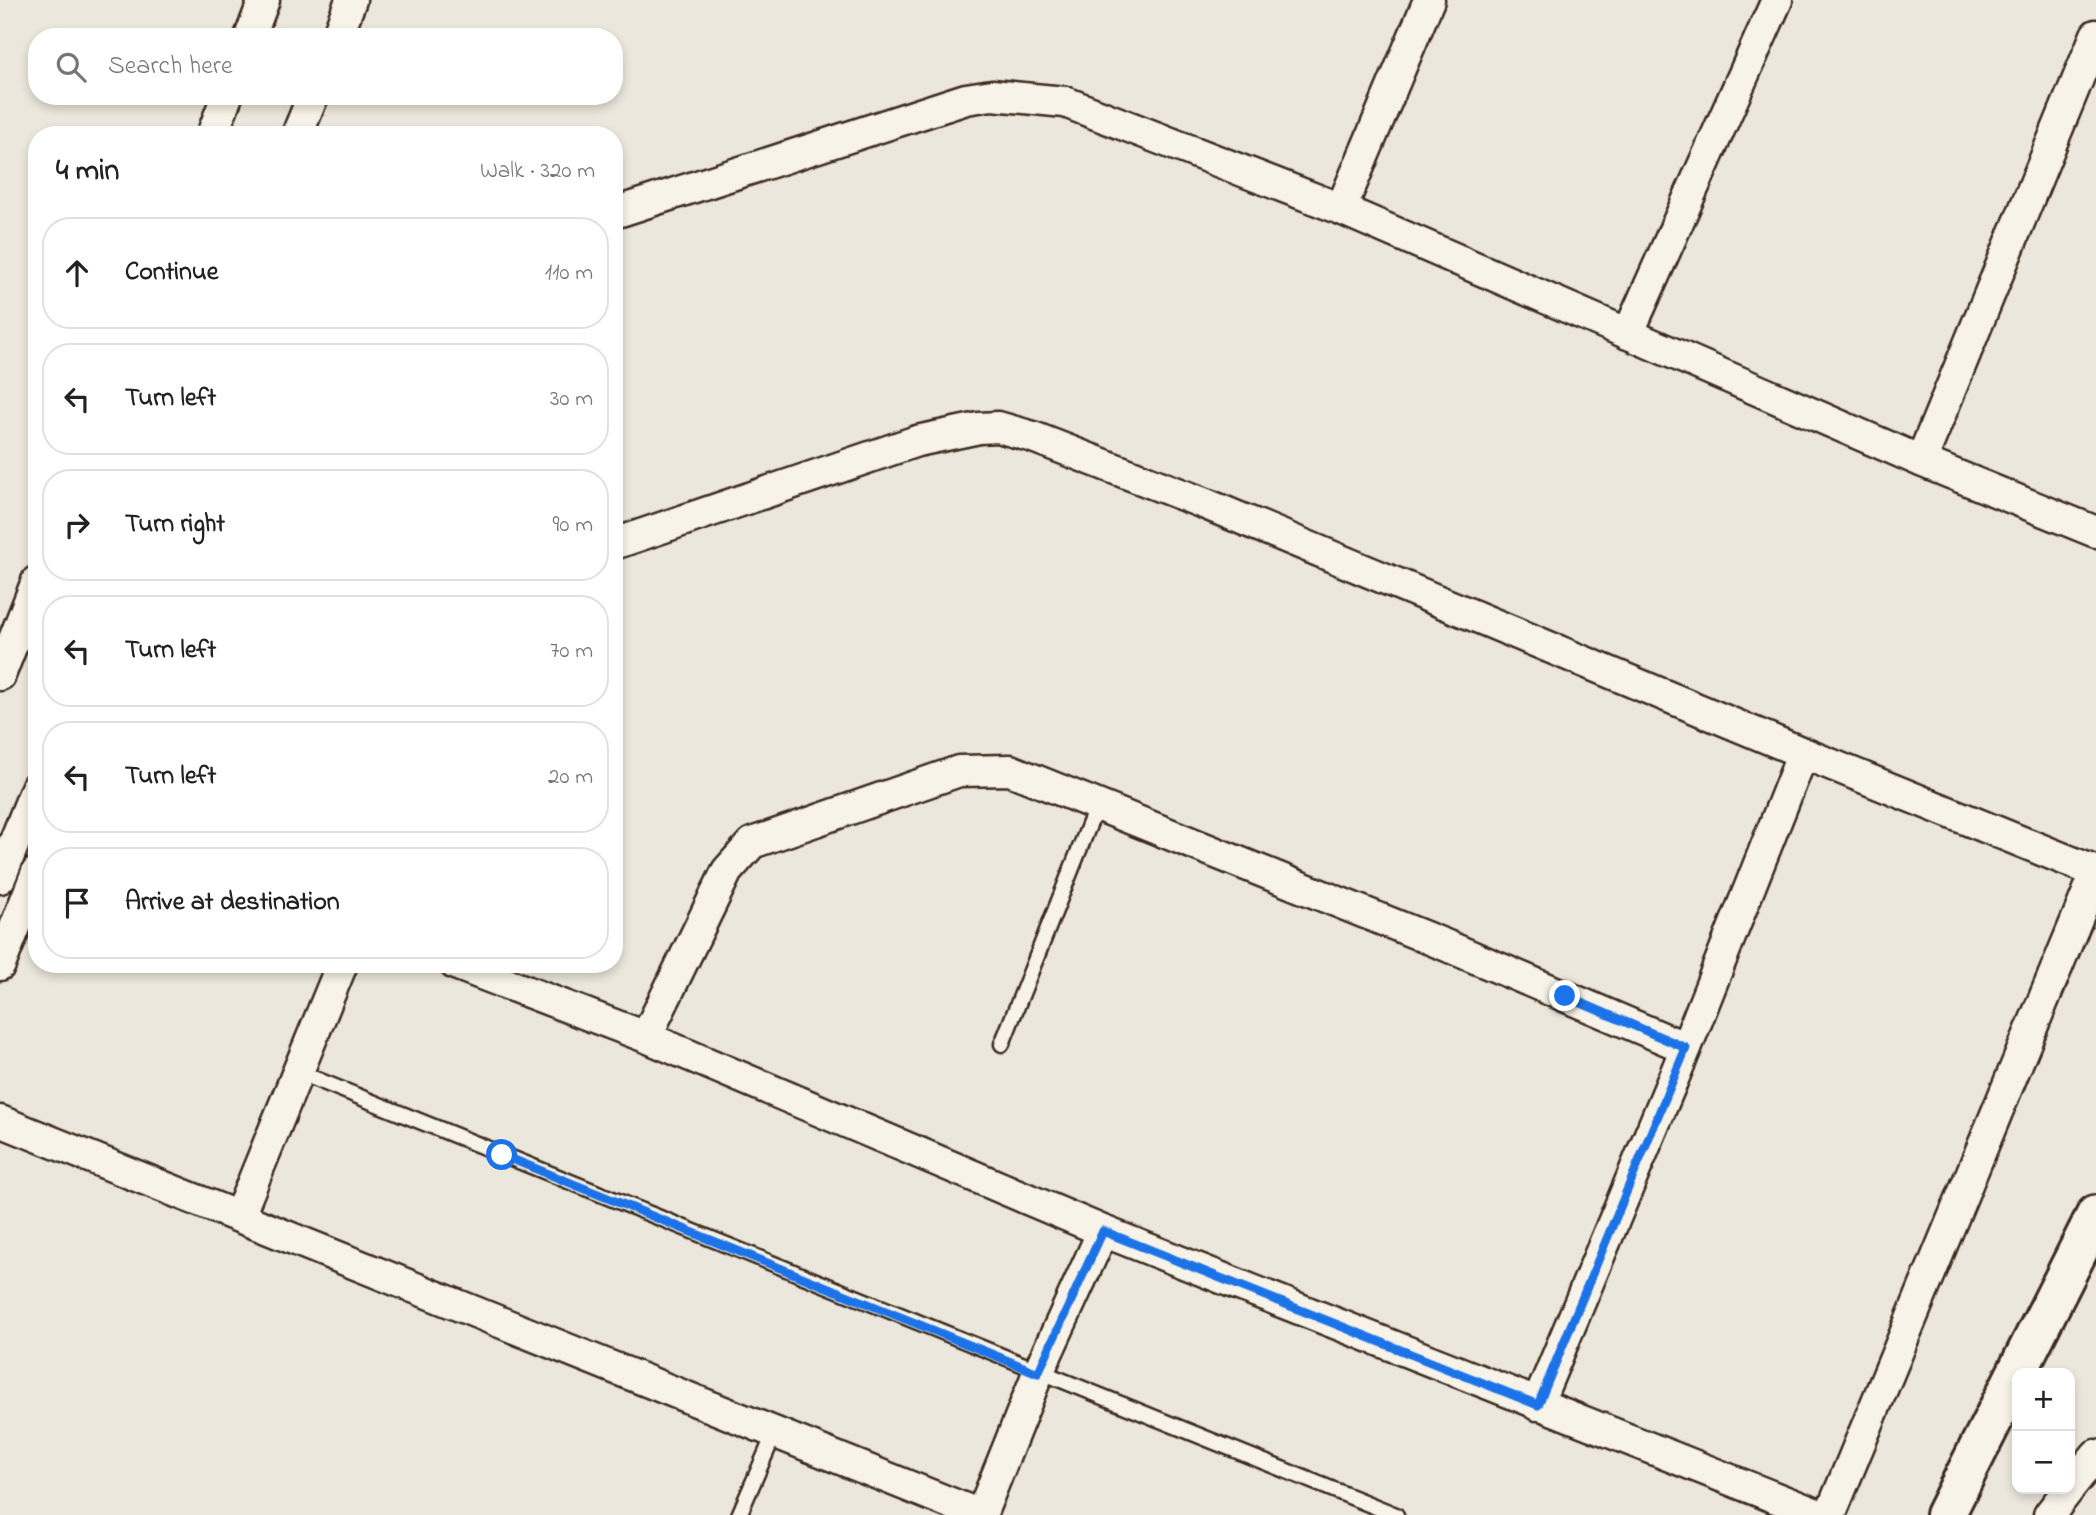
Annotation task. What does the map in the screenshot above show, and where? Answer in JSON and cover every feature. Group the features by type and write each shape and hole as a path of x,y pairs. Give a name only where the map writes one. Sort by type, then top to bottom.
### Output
{"street":[{"path":"253,28 264,0"},
{"path":"340,28 351,0"},
{"path":"1341,209 1429,0"},
{"path":"1628,334 1777,0"},
{"path":"1921,461 2096,35"},
{"path":"623,211 932,110 992,95 1065,102 1341,209 1921,461 2096,532"},
{"path":"215,126 224,105"},
{"path":"301,126 309,105"},
{"path":"623,541 917,441 979,428 998,427 1033,437 1206,504 1802,753 2096,872 1830,1515"},
{"path":"0,675 28,604"},
{"path":"1538,1405 1686,1048 1802,753"},
{"path":"646,1037 727,871 752,843 959,771 983,768 1010,770 1445,945 1686,1048"},
{"path":"0,878 28,808"},
{"path":"0,964 28,894"},
{"path":"239,1216 338,973"},
{"path":"479,973 646,1037 1103,1231 1819,1515"},
{"path":"0,1121 980,1515 1038,1373 1103,1231"},
{"path":"1945,1515 2096,1215"},
{"path":"2075,1481 2096,1455"},
{"path":"2049,1515 2065,1494"}],"lane":[{"path":"1002,1044 1097,805"},
{"path":"298,1072 1038,1373 1396,1515"},
{"path":"739,1515 775,1432"}],"route":[{"path":"502,1155 1038,1373 1103,1231 1538,1405 1686,1048 1565,996"}]}
